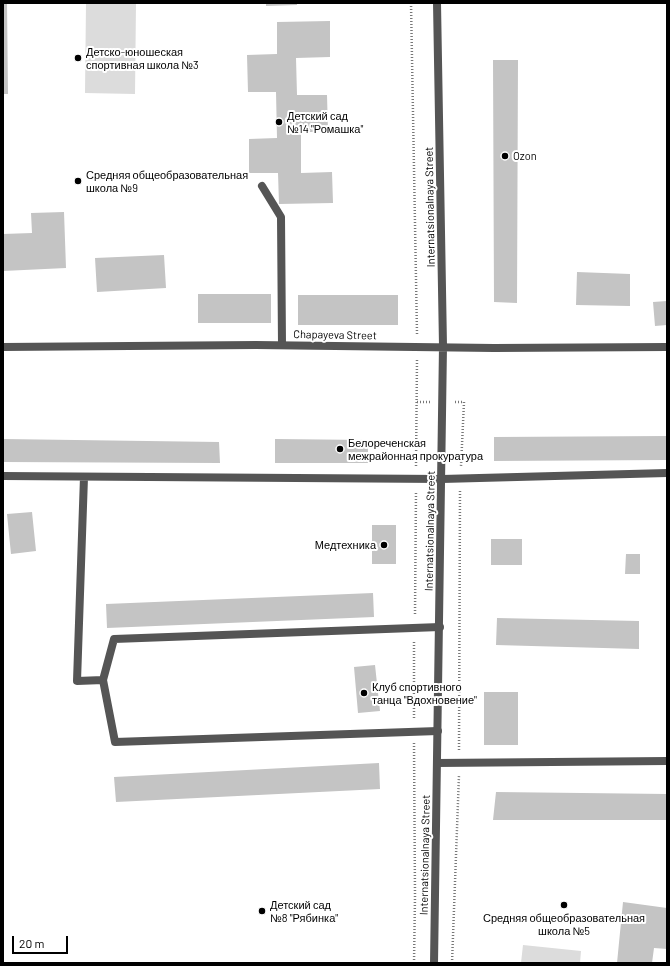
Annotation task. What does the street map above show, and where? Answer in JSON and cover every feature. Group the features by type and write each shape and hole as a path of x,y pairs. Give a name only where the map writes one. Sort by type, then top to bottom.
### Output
{"street":[{"name":"Internatsionalnaya Street","path":"434,963 443,346 437,3"},
{"path":"262,186 281,217 282,345"},
{"name":"Chapayeva Street","path":"3,347 282,345 667,347"},
{"path":"3,476 460,479 667,473"},
{"path":"84,476 77,681 103,680"},
{"path":"438,731 115,742 103,680 114,639 440,627"},
{"path":"437,762 667,761"}],"path":[{"path":"412,3 417,365"},
{"path":"452,963 459,762 460,479 464,402"},
{"path":"414,963 415,896"}],"shaded area":[{"path":"86,3 136,3 135,94 85,93"},
{"path":"523,945 581,951 580,963 521,963"}],"building":[{"path":"3,3 7,3 8,94 3,94"},
{"path":"266,3 297,3 297,5 266,6"},
{"path":"330,21 330,57 296,58 297,95 327,95 328,132 301,132 301,173 332,172 333,203 279,204 278,173 249,173 249,139 277,138 276,92 248,92 247,55 277,54 277,22"},
{"path":"493,60 518,60 517,303 494,302"},
{"path":"64,212 66,268 3,271 3,234 32,233 31,213"},
{"path":"164,255 166,288 97,292 95,258"},
{"path":"577,272 630,274 630,306 576,305"},
{"path":"198,294 271,294 271,323 198,323"},
{"path":"298,295 398,295 398,325 298,325"},
{"path":"667,301 667,325 655,326 653,302"},
{"path":"667,436 667,460 494,461 494,437"},
{"path":"3,439 219,442 220,463 3,462"},
{"name":"Белореченская межрайонная прокуратура","path":"275,439 368,440 368,463 275,463"},
{"path":"32,512 36,551 11,554 7,514"},
{"name":"Медтехника","path":"372,525 396,525 396,564 372,564"},
{"path":"491,539 522,539 522,565 491,565"},
{"path":"626,554 640,554 640,574 625,574"},
{"path":"373,593 374,617 107,628 106,604"},
{"path":"497,618 639,621 639,649 496,645"},
{"path":"375,665 380,711 358,713 354,667"},
{"path":"484,692 518,692 518,745 484,745"},
{"path":"379,763 380,789 116,802 114,777"},
{"path":"496,792 667,794 667,820 493,820"},
{"path":"623,902 667,908 667,949 654,948 652,963 617,963"}],"place":[{"name":"Детско-юношеская спортивная школа №3","path":"78,58"},
{"name":"Детский сад №14 \"Ромашка\"","path":"279,122"},
{"name":"Ozon","path":"505,156"},
{"name":"Средняя общеобразовательная школа №9","path":"78,181"},
{"name":"Белореченская межрайонная прокуратура","path":"340,449"},
{"name":"Медтехника","path":"384,545"},
{"name":"Клуб спортивного танца \"Вдохновение\"","path":"364,693"},
{"name":"Средняя общеобразовательная школа №5","path":"564,905"},
{"name":"Детский сад №8 \"Рябинка\"","path":"262,911"}]}
